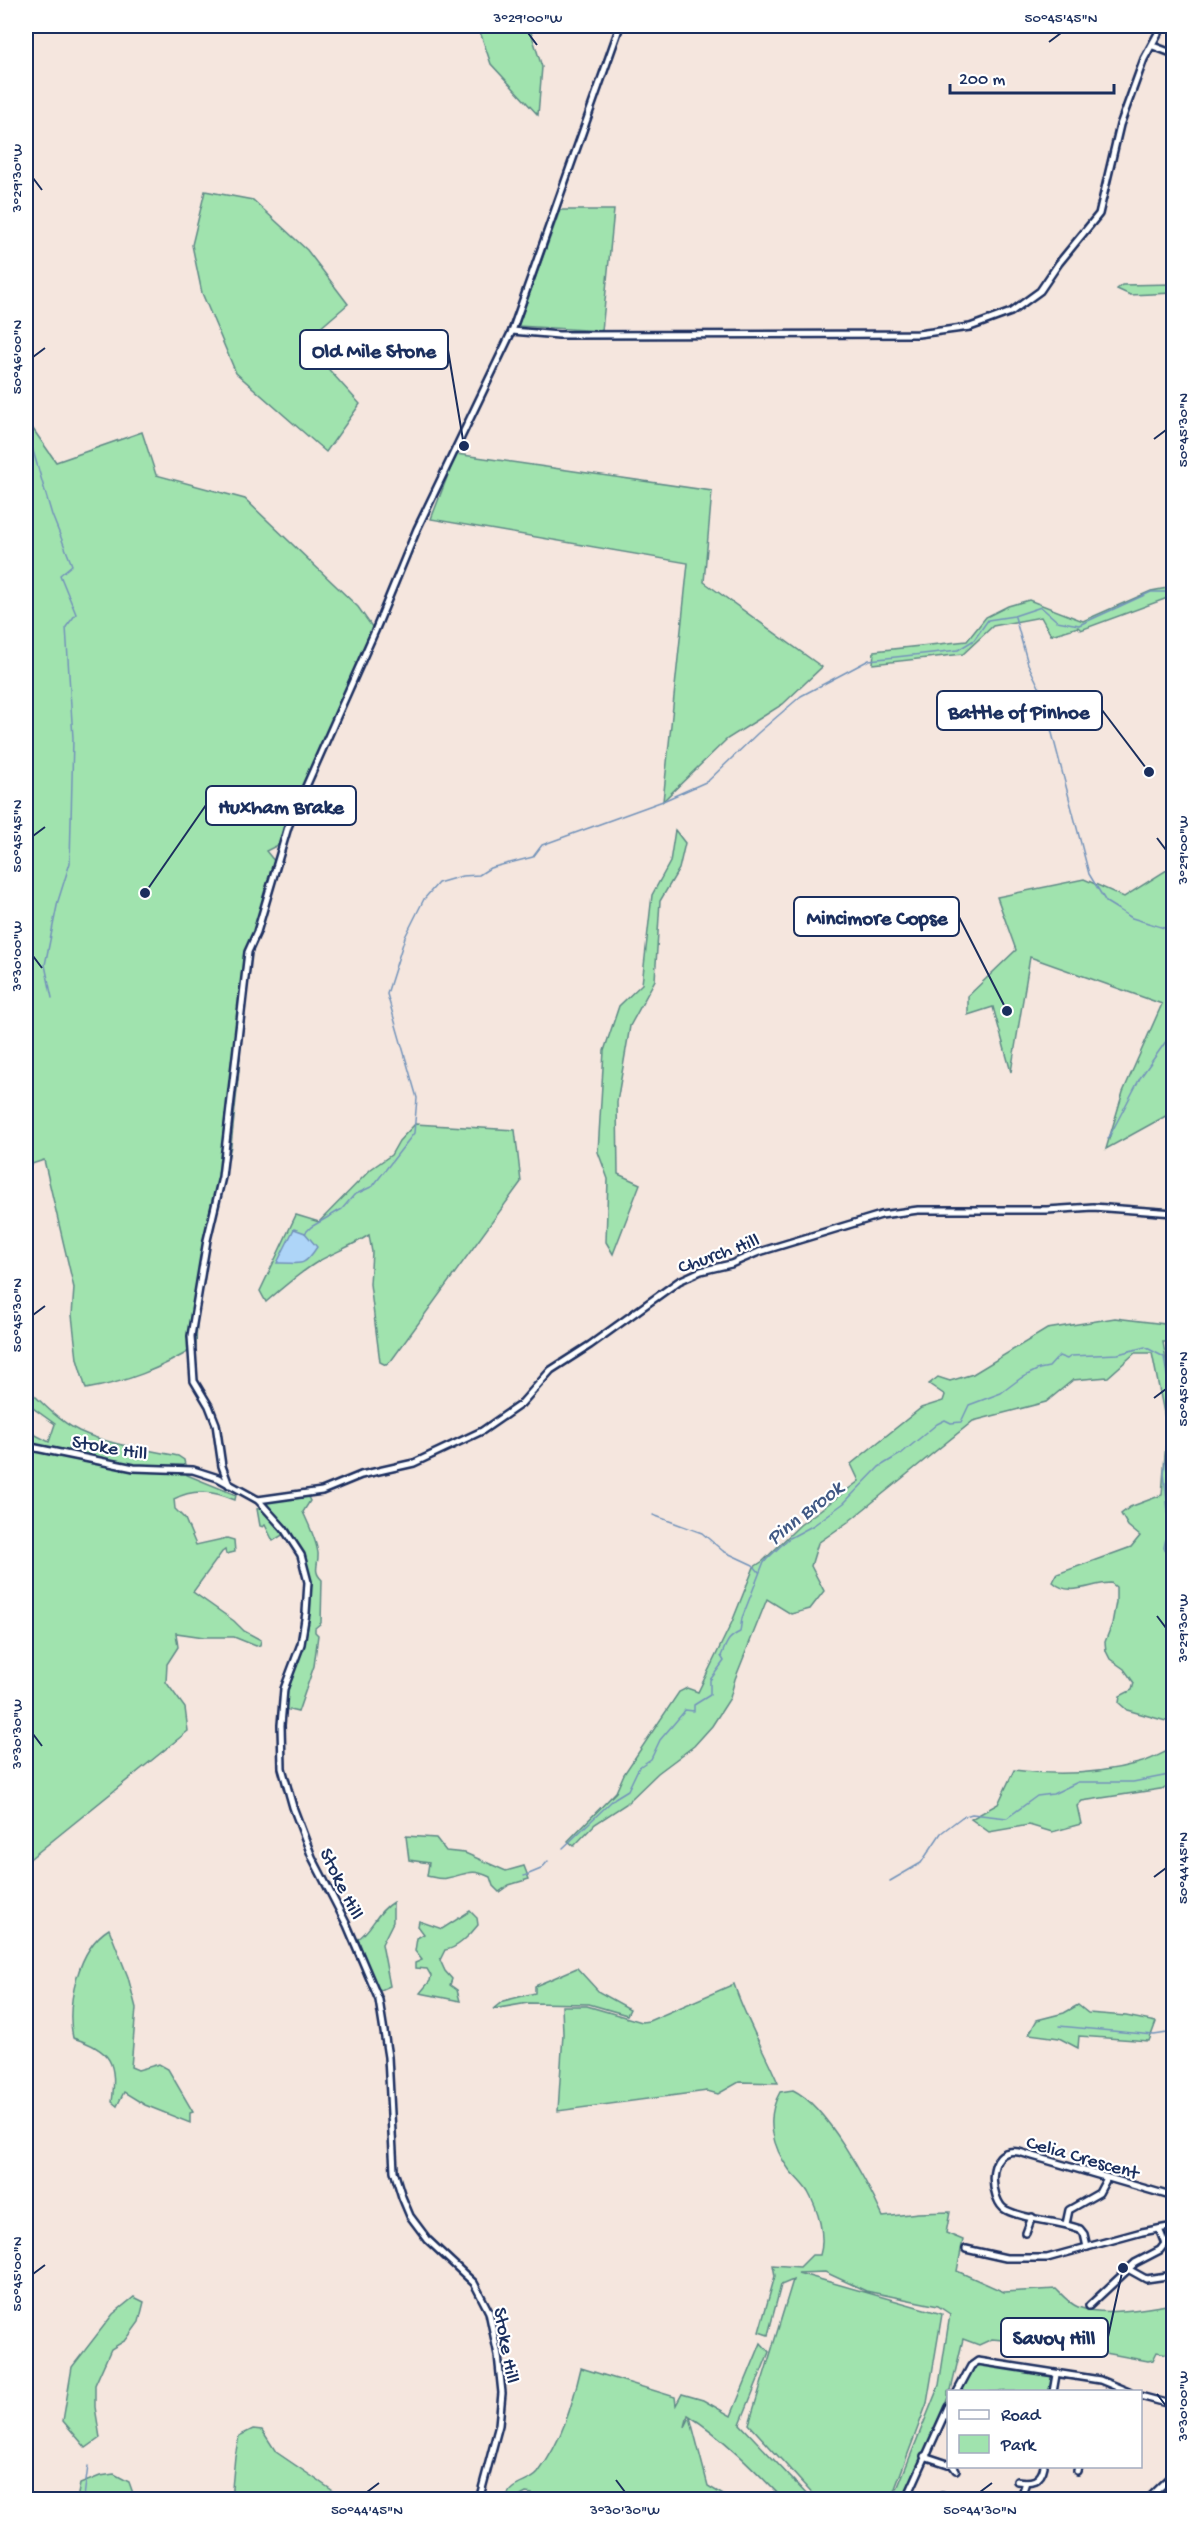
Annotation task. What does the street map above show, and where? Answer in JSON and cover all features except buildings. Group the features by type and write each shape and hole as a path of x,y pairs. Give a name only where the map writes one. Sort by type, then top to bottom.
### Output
{"street":[{"path":"230,1485 224,1471 216,1424 209,1406 194,1381 190,1352 207,1240 222,1177 248,952 257,932 288,827 375,631 417,529 513,331 620,26"},
{"path":"513,331 559,335 918,334 970,327 1011,312 1040,291 1059,263 1099,214 1120,124 1144,59 1162,26"},
{"path":"1153,46 1173,54"},
{"name":"Church Hill","path":"258,1500 322,1491 361,1475 414,1463 482,1431 521,1404 551,1370 590,1345 665,1290 686,1277 731,1264 759,1252 881,1215 918,1210 1093,1208 1173,1213"},
{"name":"Stoke Hill","path":"26,1446 135,1468 193,1470 218,1478 258,1500 284,1529 301,1555 308,1582 301,1644 284,1689 281,1725 282,1768 293,1807 312,1857 344,1918 379,2000 388,2057 390,2134 397,2184 410,2216 424,2235 474,2283 485,2301 492,2325 502,2393 499,2425 479,2499"},
{"path":"218,1478 224,1471"},
{"name":"Celia Crescent","path":"1066,2224 1007,2210 998,2202 995,2170 996,2162 1004,2152 1019,2152 1173,2197"},
{"path":"1087,2247 1082,2230 1066,2224 1069,2210 1099,2193 1107,2178"},
{"path":"1026,2234 1032,2217"},
{"path":"966,2249 1006,2259 1032,2259 1060,2255 1173,2226"},
{"path":"1159,2229 1165,2244"},
{"path":"1089,2306 1099,2301 1128,2269 1141,2259 1160,2250 1173,2232"},
{"path":"1128,2269 1146,2279 1173,2275"},
{"path":"958,2390 974,2363 978,2361 1056,2375 1100,2380 1126,2390"},
{"path":"1053,2390 1056,2375"},
{"path":"1142,2397 1173,2405"},
{"path":"906,2499 924,2456 947,2413"},
{"path":"924,2456 947,2464"},
{"path":"1017,2481 1026,2482 1040,2478 1043,2468"},
{"path":"1147,2499 1173,2474"},
{"path":"1020,2499 1026,2482"}],"green space":[{"path":"478,26 529,26 542,67 538,115 491,64"},
{"path":"205,191 253,200 307,250 348,304 304,342 360,404 326,452 236,373 202,293 192,245"},
{"path":"560,210 614,210 602,331 518,326"},
{"path":"1173,284 1173,293 1130,295 1117,289 1122,285"},
{"path":"26,419 56,462 142,432 156,475 245,499 358,607 375,631 280,844 266,851 275,862 250,953 231,1146 198,1289 196,1347 143,1374 86,1389 77,1359 72,1315 74,1288 44,1160 26,1166"},
{"path":"456,454 712,491 704,582 822,667 783,704 727,739 663,801 688,563 431,519"},
{"path":"1173,587 1173,596 1081,630 1078,627 1051,635 1041,617 993,626 963,654 873,664 874,651 967,641 986,617 1008,606 1029,600 1083,621 1151,591"},
{"path":"675,830 685,843 679,869 660,901 655,980 630,1026 617,1102 618,1174 640,1184 613,1254 606,1242 608,1179 598,1152 604,1051 619,1006 642,984 652,895 670,862"},
{"path":"1173,866 1173,1112 1106,1149 1123,1092 1162,1004 1030,957 1011,1072 993,1007 968,1015 968,996 1016,950 997,897 1084,879 1124,897"},
{"path":"415,1124 515,1130 521,1182 386,1365 380,1362 370,1284 372,1252 369,1235 312,1266 291,1280 266,1302 260,1291 296,1215 319,1222 371,1169 391,1155 399,1141"},
{"path":"1115,1318 1173,1325 1173,1342 1163,1342 1172,1393 1174,1393 1173,1723 1127,1710 1119,1703 1120,1696 1132,1690 1134,1683 1124,1669 1110,1659 1106,1651 1105,1642 1112,1624 1116,1587 1111,1583 1066,1589 1053,1582 1057,1574 1131,1547 1140,1536 1128,1526 1121,1514 1130,1507 1162,1495 1167,1428 1152,1353 1135,1353 1108,1377 1073,1380 1046,1402 973,1421 848,1522 818,1543 811,1566 824,1591 810,1609 791,1614 767,1599 735,1679 730,1698 712,1726 694,1746 658,1773 626,1804 595,1824 574,1846 568,1841 616,1792 624,1774 679,1692 687,1688 698,1692 732,1622 754,1567 800,1525 859,1481 851,1464 921,1408 943,1401 945,1395 929,1384 938,1377 950,1381 973,1374 1047,1329"},
{"path":"26,1387 58,1417 79,1431 115,1443 178,1456 184,1460 187,1475 236,1495 235,1500 219,1494 189,1493 174,1499 175,1509 185,1519 196,1545 227,1538 234,1540 235,1552 226,1554 225,1550 222,1552 193,1592 234,1621 244,1631 261,1640 260,1645 256,1646 234,1637 204,1637 176,1633 178,1647 167,1664 166,1682 185,1708 188,1731 26,1862 26,1430 49,1442 55,1424 26,1403"},
{"path":"305,1491 310,1501 303,1512 316,1543 317,1574 322,1580 321,1623 315,1628 318,1635 314,1666 298,1712 285,1709 289,1684 303,1647 308,1625 311,1601 307,1566 290,1530 273,1541 265,1525 260,1526 257,1509 264,1508 263,1497"},
{"path":"1173,1748 1173,1787 1082,1801 1077,1806 1081,1824 1052,1832 1029,1825 989,1832 971,1819 998,1804 1014,1770 1061,1773 1108,1770 1143,1762"},
{"path":"406,1836 436,1838 446,1851 465,1853 506,1871 524,1866 529,1879 509,1885 499,1892 493,1886 490,1877 483,1874 468,1873 445,1879 427,1876 429,1863 409,1860"},
{"path":"393,1902 393,1922 382,1944 390,1986 381,1990 376,1986 358,1939 382,1911"},
{"path":"470,1911 477,1918 478,1925 459,1944 445,1950 440,1960 452,1979 450,1985 457,1990 460,2001 420,1993 430,1981 431,1976 427,1969 415,1968 415,1963 422,1960 415,1951 417,1938 424,1934 418,1926 419,1921 442,1929"},
{"path":"109,1929 128,1977 136,2008 131,2067 138,2070 159,2064 168,2069 193,2112 190,2113 190,2123 145,2105 124,2092 117,2106 112,2102 114,2077 109,2060 96,2048 73,2038 71,2009 77,1978 89,1949"},
{"path":"577,1968 599,1992 630,2009 627,2015 589,2004 528,2003 493,2009 503,2001 535,1993 535,1986"},
{"path":"734,1984 778,2083 739,2082 718,2094 707,2091 558,2111 563,2034 562,2006 587,2006 642,2022"},
{"path":"1078,2005 1088,2013 1126,2016 1156,2022 1149,2041 1079,2036 1078,2048 1059,2038 1029,2034 1037,2020 1064,2013"},
{"path":"793,2090 819,2112 845,2146 883,2217 950,2212 946,2233 963,2240 957,2271 1004,2292 1056,2289 1072,2304 1089,2310 1113,2312 1173,2304 1173,2355 1157,2352 1153,2360 1148,2361 1068,2346 992,2339 979,2345 963,2339 951,2390 947,2390 947,2400 908,2499 893,2499 939,2385 950,2314 938,2306 866,2291 825,2272 798,2273 942,2314 927,2403 891,2499 817,2499 749,2424 793,2280 781,2285 768,2335 759,2332 775,2276 773,2265 800,2267 812,2255 820,2255 822,2247 820,2223 812,2199 784,2162 775,2142 773,2112 780,2092"},
{"path":"134,2297 144,2302 139,2322 126,2340 111,2349 95,2385 95,2407 100,2438 86,2448 63,2421 72,2367 113,2314"},
{"path":"761,2343 769,2352 740,2424 811,2499 783,2499 750,2465 688,2415 685,2427 690,2417 708,2486 730,2499 534,2500 532,2494 526,2493 515,2499 506,2499 511,2489 538,2473 554,2448 570,2409 581,2368 675,2397 676,2405 682,2394 703,2400 731,2416"},
{"path":"979,2362 1054,2375 1051,2390 960,2390 972,2367"},
{"path":"253,2429 262,2430 276,2452 345,2499 231,2499 239,2436"},
{"path":"114,2474 129,2482 135,2499 77,2499 80,2484 100,2476"}],"water":[{"path":"294,1229 305,1233 317,1247 304,1262 277,1263"}],"waterway":[{"path":"26,442 31,444 52,515 72,565 60,575 76,614 66,627 73,738 70,863 58,901 45,965 52,998"},
{"path":"305,1233 342,1209 354,1195 373,1186 414,1133 417,1098 387,994 405,937 424,899 438,883 462,876 479,875 490,868 533,857 542,845 663,801 708,781 801,696 869,660 958,650 974,640 988,620 1014,616 1041,607 1057,621 1079,625 1151,592 1174,592"},
{"path":"1015,617 1028,664 1041,691 1089,874 1106,902 1132,918 1174,931"},
{"path":"1108,1139 1140,1078 1174,1030"},
{"name":"Pinn Brook","path":"563,1848 615,1798 628,1790 639,1767 651,1759 660,1740 685,1710 694,1711 694,1705 710,1695 710,1680 724,1661 721,1656 728,1641 740,1632 742,1618 767,1559 788,1539 814,1525 844,1503 879,1467 902,1453 937,1424 945,1420 951,1423 961,1422 969,1405 1001,1393 1021,1378 1049,1367 1059,1356 1067,1359 1071,1356 1118,1354 1145,1347 1164,1357 1167,1376 1174,1383"},
{"name":"Pinn Brook","path":"1174,1393 1164,1473 1169,1521 1164,1548 1174,1559"},
{"path":"653,1515 702,1533 723,1551 753,1565 759,1572"},
{"path":"890,1881 921,1863 941,1833 962,1817 972,1814 1007,1818 1037,1796 1053,1794 1078,1782 1133,1782 1174,1774"},
{"name":"Pinn Brook","path":"524,1876 541,1869 548,1861"},
{"path":"1059,2026 1154,2035 1174,2032"},
{"path":"84,2497 88,2466"}],"place":[{"name":"Old Mile Stone","path":"464,446"},
{"name":"Battle of Pinhoe","path":"1149,772"},
{"name":"Huxham Brake","path":"145,893"},
{"name":"Mincimore Copse","path":"1007,1011"},
{"name":"Savoy Hill","path":"1123,2268"}]}
